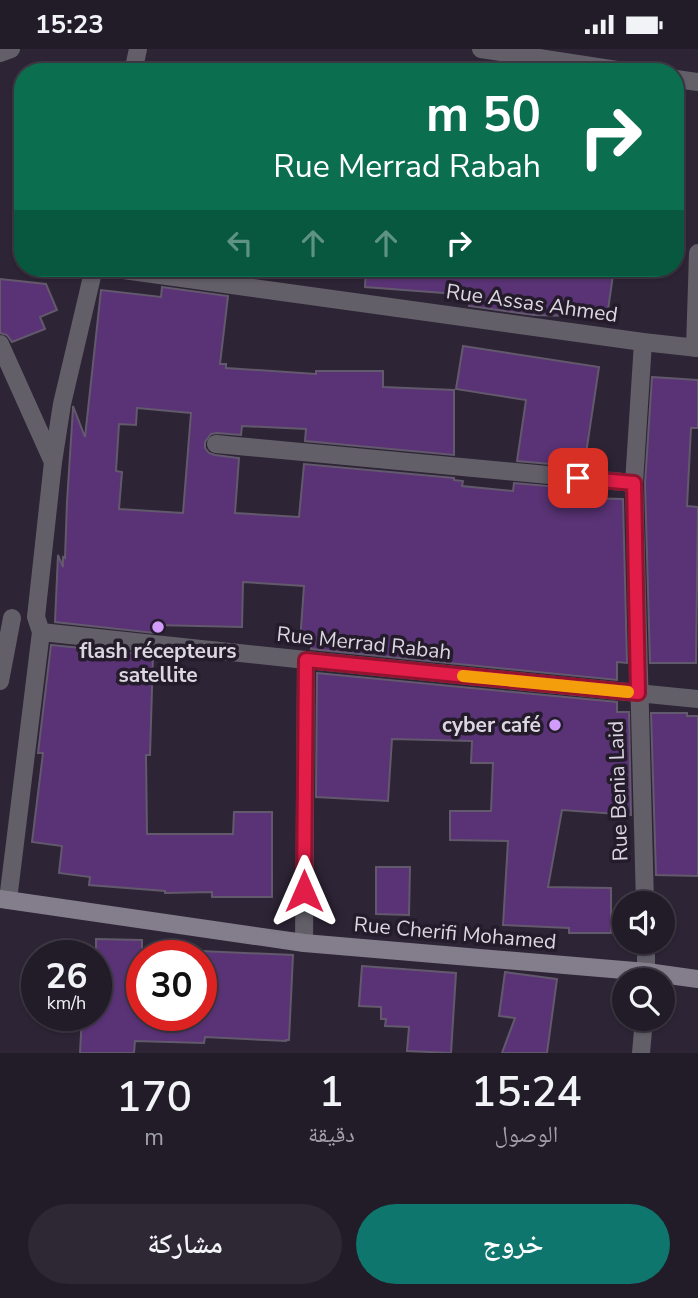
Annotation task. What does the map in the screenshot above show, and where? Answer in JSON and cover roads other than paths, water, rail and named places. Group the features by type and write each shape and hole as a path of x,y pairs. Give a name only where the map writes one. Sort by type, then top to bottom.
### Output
{"street":[{"path":"0,53 11,49"},
{"path":"481,49 572,63"},
{"path":"697,348 698,253"},
{"path":"4,900 38,624 53,462 62,404 92,277"},
{"name":"Rue Assas Ahmed","path":"174,277 697,348"},
{"name":"Rue Benia Laid","path":"643,342 634,483 645,891"},
{"path":"0,344 53,462"},
{"path":"216,444 634,483"},
{"path":"0,681 6,617"},
{"name":"Rue Merrad Rabah","path":"6,617 38,624 306,660 698,699"},
{"path":"304,943 306,660"},
{"name":"Rue Cherifi Mohamed","path":"4,900 304,943 612,973"},
{"name":"Rue Cherifi Mohamed","path":"675,978 698,979"},
{"path":"641,1053 643,1031"}],"place":[{"name":"flash récepteurs satellite","path":"158,627"},
{"name":"cyber café","path":"555,725"}]}
